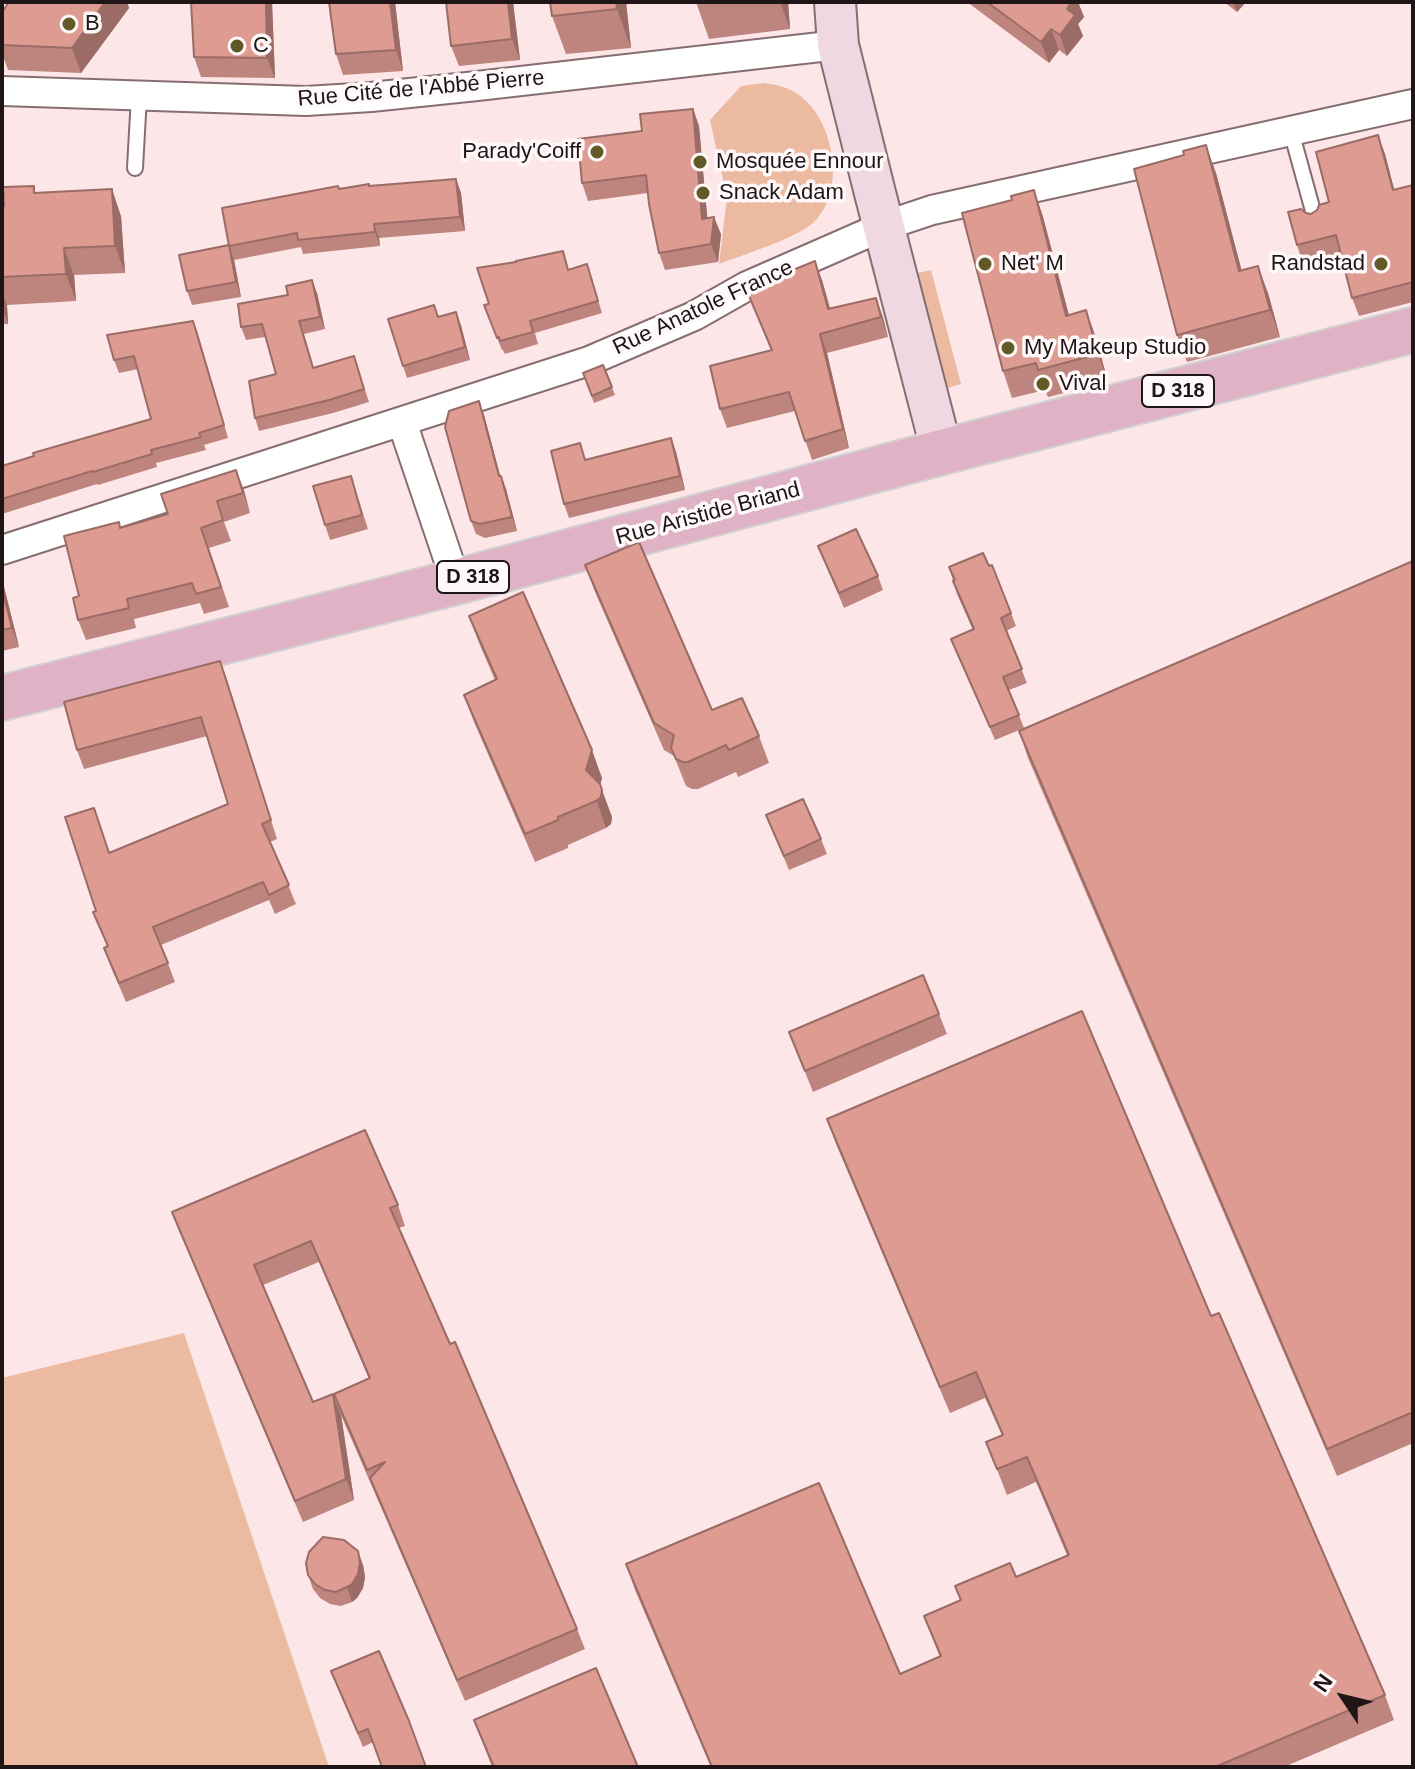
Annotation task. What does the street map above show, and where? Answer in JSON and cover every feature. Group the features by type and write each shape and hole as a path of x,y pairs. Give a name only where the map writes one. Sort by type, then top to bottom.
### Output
{"main road":[{"path":"835,2 838,45 942,452"},
{"name":"Rue Aristide Briand","path":"2,698 1413,330"}],"street":[{"name":"Rue Cité de l'Abbé Pierre","path":"2,91 306,101 371,97 838,45"},
{"name":"Rue Anatole France","path":"2,550 589,361 694,316 747,286 884,226 932,210 1413,104"},
{"path":"402,422 456,582"}],"lane":[{"path":"135,168 139,96"},
{"path":"1291,131 1316,222"}],"shaded area":[{"path":"764,83 799,95 821,121 832,156 830,192 824,208 806,228 719,264 727,197 710,120 741,86"},
{"path":"931,270 961,384 944,389 913,274"},
{"path":"184,1333 329,1767 2,1767 2,1378"}],"building":[{"path":"9,2 105,2 72,48 2,45 2,12"},
{"name":"C","path":"191,2 266,2 267,58 194,57"},
{"path":"329,2 390,2 396,50 336,54"},
{"path":"446,2 508,2 512,39 451,46"},
{"path":"550,2 616,2 617,9 552,16"},
{"path":"987,2 1071,2 1067,9 1075,15 1060,35 1051,29 1041,42"},
{"path":"693,109 702,219 714,217 711,244 659,253 646,175 582,183 578,139 642,131 640,114"},
{"path":"1378,135 1393,190 1413,185 1413,282 1352,298 1336,235 1297,245 1288,212 1301,209 1311,214 1319,205 1329,202 1316,152"},
{"path":"1206,145 1239,271 1258,266 1270,310 1177,335 1134,169 1184,155 1183,151"},
{"path":"456,179 460,217 374,224 375,232 298,240 297,233 229,246 222,208 338,186 339,189 369,184"},
{"path":"34,186 34,193 112,189 115,246 64,248 66,274 2,277 3,187"},
{"path":"1034,190 1066,316 1086,310 1098,354 1038,370 1036,363 1003,371 962,213 1012,200 1011,196"},
{"path":"229,245 236,282 187,291 179,255"},
{"path":"563,251 568,270 587,264 598,301 530,321 533,332 500,341 484,305 489,304 477,268"},
{"path":"815,261 828,309 876,298 881,317 820,334 843,429 805,441 789,392 720,409 710,366 772,350 746,289"},
{"path":"312,280 320,317 299,321 313,368 354,356 364,389 255,418 249,381 276,374 262,324 241,327 238,304 288,295 286,286"},
{"path":"434,305 438,317 456,312 465,347 403,366 388,319"},
{"path":"193,321 224,425 199,433 201,437 151,450 152,454 2,499 2,466 34,456 33,453 151,419 134,356 114,360 107,335"},
{"path":"603,365 612,387 592,396 583,373"},
{"path":"479,401 512,517 480,524 471,521 445,427 449,411"},
{"path":"671,438 680,476 564,504 551,451 580,443 585,460"},
{"path":"236,470 243,493 217,501 223,520 201,528 221,587 196,594 192,583 127,599 129,608 78,620 73,598 79,596 64,536 119,522 120,528 168,514 161,494"},
{"path":"351,476 362,515 325,525 313,486"},
{"path":"856,529 878,576 839,593 818,546"},
{"path":"639,542 712,710 742,698 759,736 729,750 726,745 688,762 676,759 671,748 674,735 654,723 585,565"},
{"path":"983,553 989,566 992,565 1011,613 1001,618 1022,669 1003,677 1019,715 990,727 951,639 974,629 949,567"},
{"path":"1413,561 1413,1412 1327,1449 1019,731"},
{"path":"2,589 12,628 2,630"},
{"path":"523,592 592,750 586,770 602,790 601,797 596,801 525,834 464,695 497,679 469,616"},
{"path":"220,661 271,820 262,824 289,885 269,895 263,882 153,927 168,963 119,983 104,948 108,946 93,912 96,911 65,817 94,808 109,853 228,804 201,717 77,750 64,702"},
{"path":"803,799 821,839 784,856 766,815"},
{"path":"923,975 939,1014 805,1071 789,1032"},
{"path":"1082,1011 1211,1316 1219,1313 1385,1695 1215,1767 712,1767 626,1564 819,1483 900,1674 941,1656 924,1616 961,1600 955,1586 1010,1563 1016,1577 1069,1555 1027,1457 997,1469 986,1442 1003,1435 976,1372 940,1387 827,1119"},
{"path":"365,1130 398,1205 390,1208 450,1344 455,1342 577,1629 457,1680 370,1478 385,1462 367,1470 334,1394 370,1378 311,1241 254,1265 313,1402 333,1394 346,1479 295,1501 172,1212"},
{"path":"323,1537 344,1540 358,1551 358,1574 352,1584 336,1592 315,1584 308,1575 306,1563 309,1552"},
{"path":"379,1651 426,1767 382,1767 368,1729 358,1733 331,1671"},
{"path":"596,1668 638,1767 494,1767 474,1720"}],"place":[{"name":"B","path":"69,24"},
{"name":"C","path":"237,46"},
{"name":"Parady'Coiff","path":"597,152"},
{"name":"Mosquée Ennour","path":"700,162"},
{"name":"Snack Adam","path":"703,193"},
{"name":"Net' M","path":"985,264"},
{"name":"Randstad","path":"1381,264"},
{"name":"My Makeup Studio","path":"1008,348"},
{"name":"Vival","path":"1043,384"}]}
